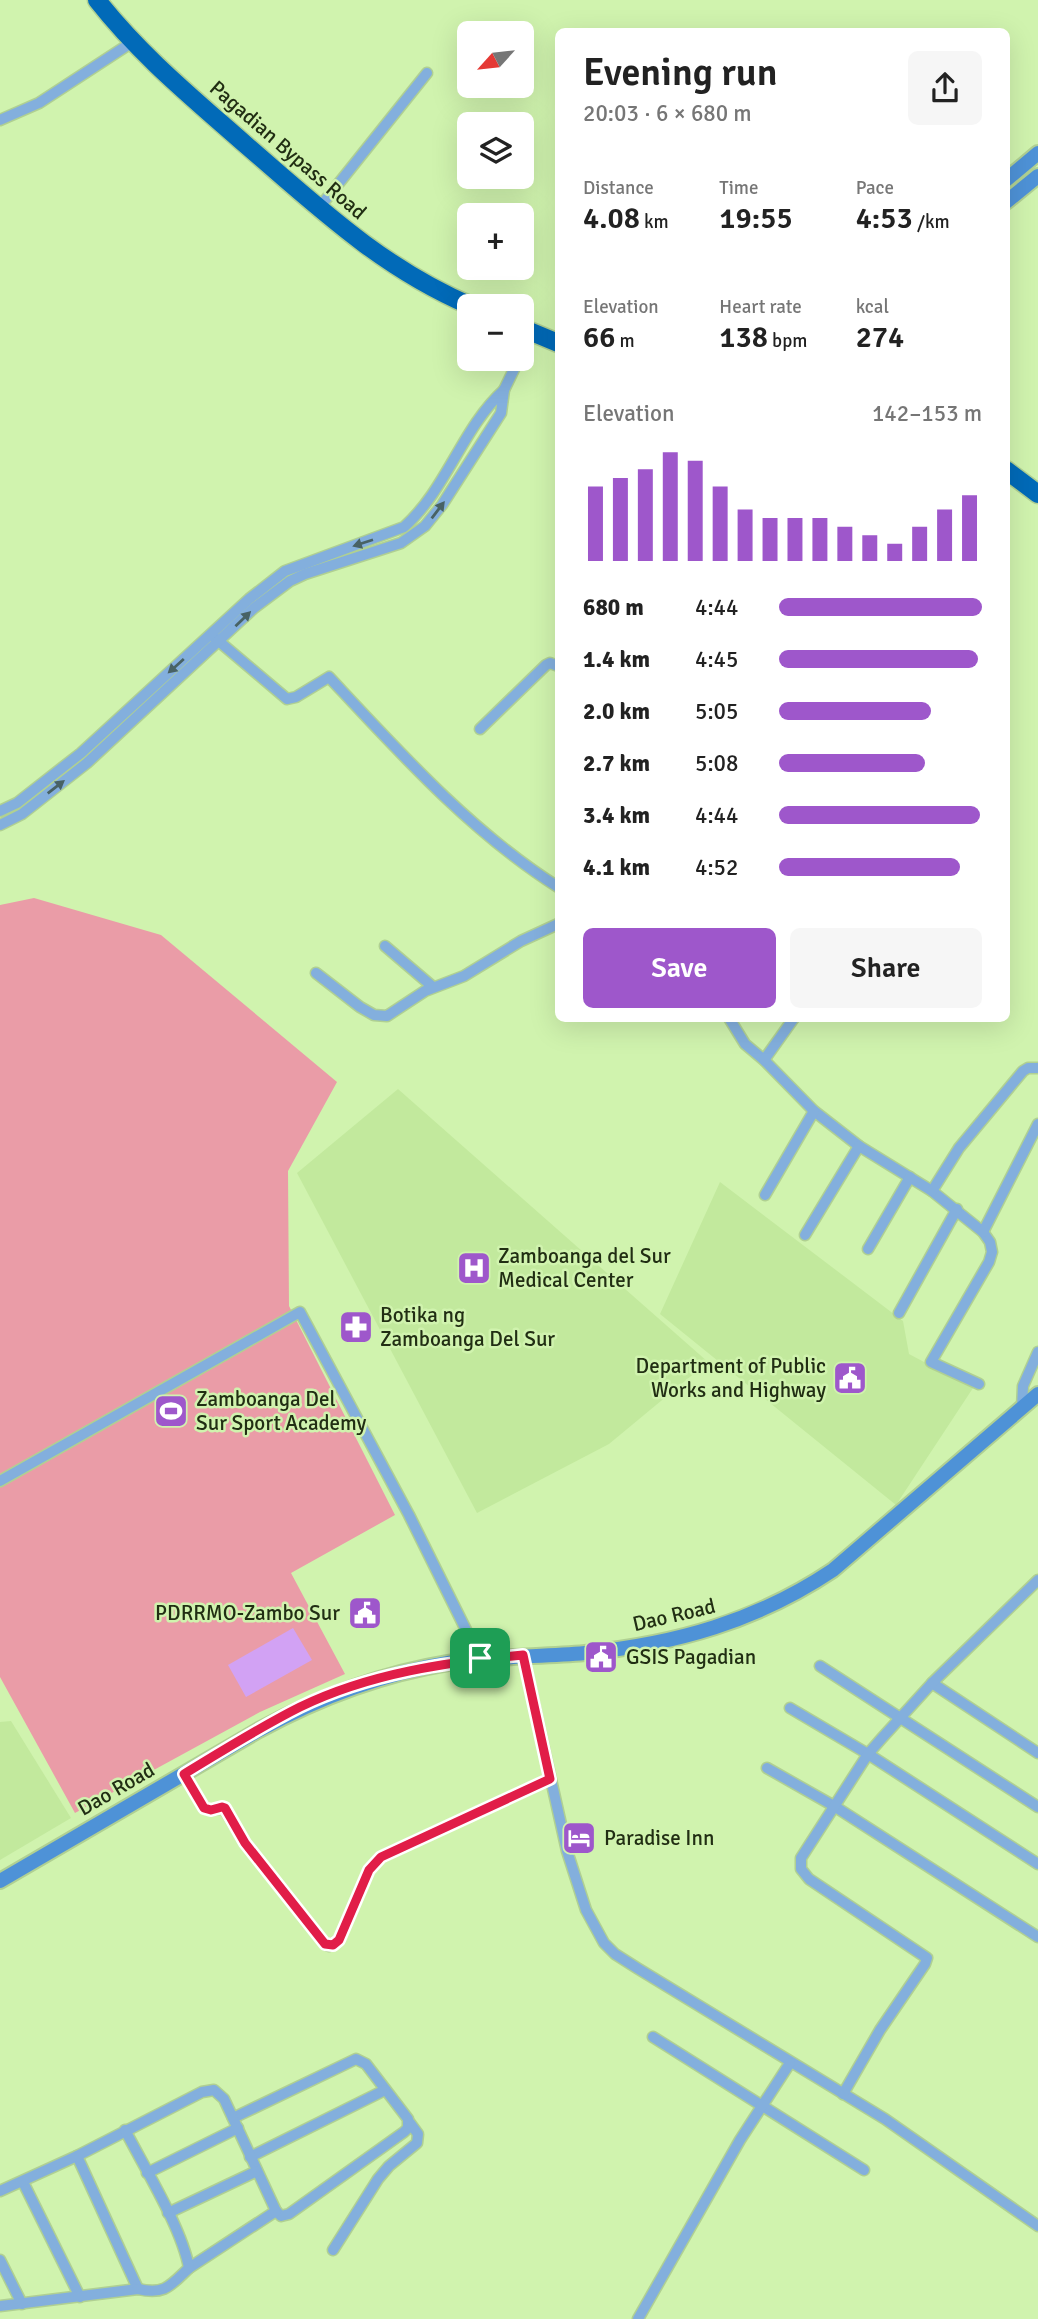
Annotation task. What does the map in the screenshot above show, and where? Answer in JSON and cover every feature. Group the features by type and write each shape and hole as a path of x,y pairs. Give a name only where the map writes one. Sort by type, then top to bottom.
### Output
{"highway":[{"name":"Pagadian Bypass Road","path":"97,0 157,68 344,230 414,279 457,299"},
{"path":"534,333 555,342"},
{"path":"1010,473 1038,494"}],"street":[{"path":"0,120 39,103 134,41"},
{"path":"319,208 427,73"},
{"path":"1010,177 1038,153"},
{"path":"1010,199 1038,176"},
{"path":"0,811 17,803 81,753 249,599 285,571 404,527 431,497 488,404 503,390 513,371"},
{"path":"0,825 22,814 87,763 254,608 290,581 401,543 425,526 442,505 501,413 503,390"},
{"path":"211,634 287,699 296,697 329,677 371,722 495,841 555,885"},
{"path":"480,729 546,665 555,665"},
{"path":"316,973 360,1007 380,1016 387,1016 433,987 464,976 521,941 555,925"},
{"path":"385,946 433,987"},
{"path":"731,1022 741,1040 814,1111 859,1146 957,1209 983,1232 990,1242 992,1252 989,1262 931,1362 979,1384"},
{"path":"764,1060 791,1022"},
{"path":"932,1191 959,1149 1023,1071 1038,1068"},
{"path":"765,1195 814,1111"},
{"path":"983,1232 1038,1124"},
{"path":"805,1235 859,1146"},
{"path":"868,1249 911,1177"},
{"path":"899,1313 957,1209"},
{"path":"0,1481 300,1312 409,1515 480,1658"},
{"path":"1022,1408 1023,1386 1038,1352"},
{"name":"Dao Road","path":"0,1881 302,1706 344,1690 411,1671 480,1658 584,1653 665,1640 738,1621 807,1587 864,1545 1038,1394"},
{"path":"843,2094 880,2030 927,1961 925,1955 809,1879 800,1868 801,1858 868,1754 932,1683 1038,1580"},
{"path":"523,1655 567,1851 586,1910 604,1943 615,1954 914,2138 1038,2226"},
{"path":"820,1666 1038,1807"},
{"path":"932,1683 1038,1754"},
{"path":"790,1708 868,1754 1038,1864"},
{"path":"767,1769 834,1806 1038,1937"},
{"path":"184,1774 204,1808 225,1808 245,1843 329,1946 339,1940 369,1870 381,1857 550,1779"},
{"path":"653,2036 864,2170"},
{"path":"147,2173 356,2059 366,2064 418,2134 417,2143 378,2179 333,2250"},
{"path":"638,2319 761,2106 790,2063"},
{"path":"0,2191 209,2090 214,2090 222,2096 276,2211 281,2216 289,2214 404,2132 410,2123"},
{"path":"250,2157 385,2090"},
{"path":"125,2130 168,2213 189,2268"},
{"path":"76,2156 138,2289"},
{"path":"168,2213 257,2171"},
{"path":"23,2182 79,2297"},
{"path":"0,2306 138,2289 154,2293 164,2289 189,2268 276,2211"},
{"path":"0,2260 22,2304"}],"shaded area":[{"name":"Zamboanga Del Sur Sport Academy","path":"34,898 161,935 337,1082 288,1171 289,1306 395,1515 291,1573 345,1674 260,1712 75,1813 0,1677 0,905"},
{"name":"Zamboanga del Sur Medical Center","path":"398,1089 708,1362 609,1444 477,1513 297,1173"},
{"path":"720,1182 903,1321 909,1354 973,1388 896,1505 660,1314"},
{"path":"293,1628 312,1660 246,1697 228,1665"},
{"path":"11,1721 71,1818 0,1860 0,1722"}],"place":[{"name":"Zamboanga del Sur Medical Center","path":"474,1268"},
{"name":"Botika ng Zamboanga Del Sur","path":"356,1327"},
{"name":"Department of Public Works and Highway","path":"850,1378"},
{"name":"Zamboanga Del Sur Sport Academy","path":"171,1411"},
{"name":"PDRRMO-Zambo Sur","path":"365,1613"},
{"name":"GSIS Pagadian","path":"601,1657"},
{"name":"Paradise Inn","path":"579,1838"}],"route":[{"path":"523,1655 550,1779 381,1857 369,1870 339,1940 333,1945 325,1944 245,1843 225,1808 204,1808 184,1774 302,1706 344,1690 411,1671 480,1658 523,1655"}]}
